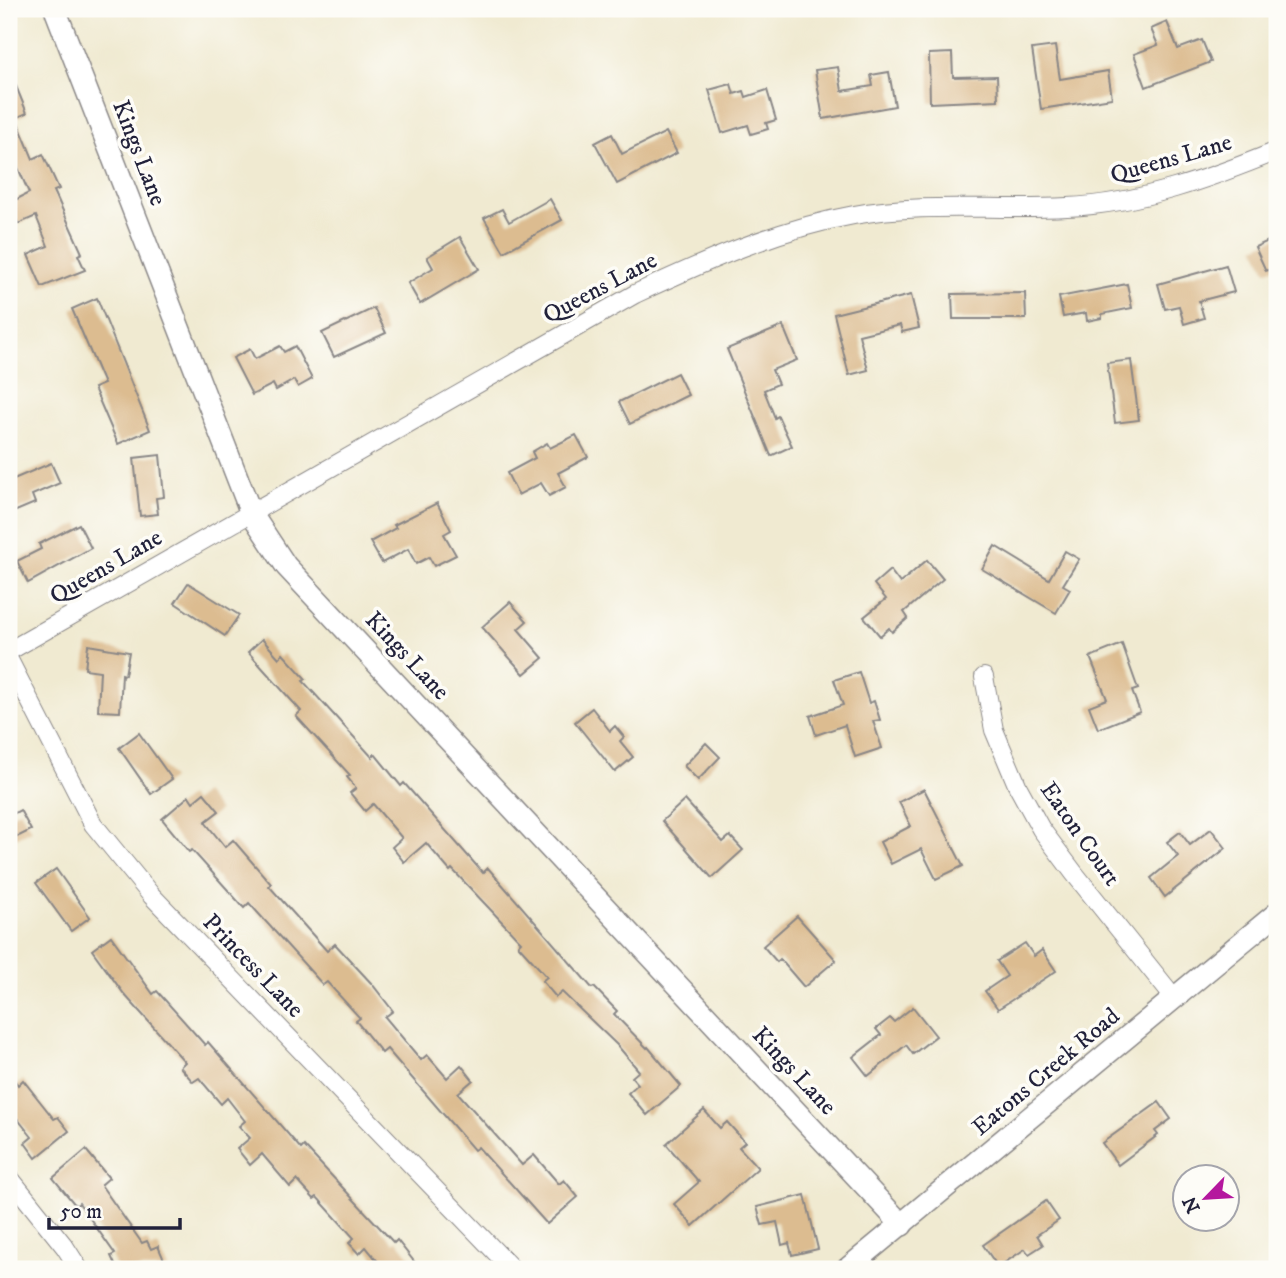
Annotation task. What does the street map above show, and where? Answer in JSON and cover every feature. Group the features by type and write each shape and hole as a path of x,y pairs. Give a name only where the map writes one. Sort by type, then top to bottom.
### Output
{"street":[{"name":"Kings Lane","path":"55,9 251,513 286,566 902,1225"},
{"name":"Queens Lane","path":"9,651 635,294 711,259 784,232 856,214 924,209 1069,207 1135,198 1220,175 1277,151"},
{"name":"Princess Lane","path":"9,660 93,824 151,895 512,1269"},
{"name":"Eaton Court","path":"984,677 994,730 1018,787 1041,829 1175,999"},
{"name":"Eatons Creek Road","path":"846,1269 1277,914"},
{"path":"9,1177 65,1247 79,1269"}],"building":[{"path":"1167,22 1178,49 1202,40 1211,62 1146,87 1134,54 1158,45 1151,29"},
{"path":"1055,46 1060,79 1108,71 1112,98 1041,109 1032,49"},
{"path":"952,53 953,77 997,76 998,100 930,103 929,54"},
{"path":"838,67 842,91 873,86 871,75 889,72 895,106 823,119 815,70"},
{"path":"9,69 27,113 16,118 33,159 43,154 59,189 54,191 82,253 78,255 85,270 42,287 28,255 48,246 36,216 18,224 9,203 29,193 9,147"},
{"path":"731,84 734,94 744,91 746,97 767,90 776,120 766,123 768,129 751,134 748,125 722,133 709,90"},
{"path":"666,132 677,153 617,184 595,143 612,134 622,154"},
{"path":"550,199 562,220 504,252 484,218 502,209 509,222"},
{"path":"460,237 479,269 420,304 408,283 433,268 427,257"},
{"path":"1277,237 1277,266 1266,271 1255,247"},
{"path":"1226,265 1234,292 1199,301 1204,318 1184,324 1179,306 1165,309 1158,284"},
{"path":"1127,284 1132,308 1102,314 1102,318 1087,321 1086,313 1063,317 1059,297"},
{"path":"1025,293 1026,319 953,319 952,294"},
{"path":"911,295 919,328 902,332 900,325 859,335 868,370 849,375 834,314"},
{"path":"97,298 150,430 118,444 94,388 104,384 72,309"},
{"path":"374,308 386,333 334,357 322,333"},
{"path":"783,326 797,360 772,370 778,384 764,390 775,418 778,416 792,446 771,456 727,349"},
{"path":"280,346 284,352 295,346 312,379 298,387 294,380 276,390 273,384 252,395 233,358 250,349 255,359"},
{"path":"1131,360 1139,420 1115,423 1107,363"},
{"path":"677,373 688,395 630,424 619,402"},
{"path":"576,435 588,457 558,473 566,487 549,496 541,483 518,495 507,473 535,458 532,452 547,443 550,448"},
{"path":"160,455 164,497 156,498 158,514 140,516 134,458"},
{"path":"51,463 60,483 32,495 35,503 9,514 9,481"},
{"path":"437,503 451,530 444,534 456,555 434,566 429,557 416,564 408,549 382,563 370,542 396,528 394,525"},
{"path":"79,524 91,548 28,583 17,561 41,549 39,544"},
{"path":"995,546 1049,579 1065,551 1079,559 1063,585 1070,589 1056,613 982,569"},
{"path":"927,560 943,579 904,612 908,618 892,632 889,628 880,636 864,617 886,599 874,584 890,570 900,583"},
{"path":"188,583 239,615 225,636 175,603"},
{"path":"510,602 527,621 518,629 543,658 524,674 482,627"},
{"path":"262,639 279,658 283,654 306,679 303,681 372,757 375,754 401,786 404,783 483,873 488,868 592,988 617,1011 614,1014 648,1047 681,1086 647,1115 628,1093 638,1084 632,1077 639,1071 617,1045 562,992 556,997 542,981 547,977 518,945 521,942 452,869 450,871 426,843 404,862 392,847 402,838 373,804 365,811 350,793 356,788 347,777 350,775 296,716 301,711 248,652"},
{"path":"1122,644 1138,689 1132,691 1140,712 1098,729 1089,706 1107,699 1090,657"},
{"path":"88,645 129,652 125,675 122,674 120,712 98,711 100,671 85,669"},
{"path":"859,672 869,703 874,701 880,720 873,721 882,748 855,757 845,725 816,735 810,716 843,705 834,680"},
{"path":"592,708 610,731 615,726 624,737 620,741 633,757 615,772 575,722"},
{"path":"139,733 172,779 151,794 119,748"},
{"path":"706,743 720,757 698,780 684,766"},
{"path":"924,789 963,866 936,879 921,849 891,864 880,842 911,826 899,802"},
{"path":"204,793 219,811 205,822 225,847 233,840 271,884 269,886 327,951 335,944 372,984 393,1011 385,1017 421,1060 427,1055 447,1078 461,1065 473,1080 458,1093 522,1165 534,1155 559,1184 564,1180 578,1197 547,1224 478,1147 474,1150 387,1049 382,1053 356,1021 360,1018 327,982 323,985 249,903 244,908 192,850 189,852 162,819 189,796 193,802"},
{"path":"685,800 723,842 730,836 743,850 712,878 662,821"},
{"path":"20,810 31,830 9,841 9,816"},
{"path":"1211,829 1226,848 1165,897 1151,878 1178,856 1167,842 1180,832 1190,845"},
{"path":"56,869 90,917 71,931 36,883"},
{"path":"797,916 836,960 804,987 780,959 777,962 763,946"},
{"path":"111,936 153,994 157,991 205,1045 208,1042 301,1149 304,1146 394,1243 397,1240 420,1269 384,1269 366,1247 359,1254 349,1243 354,1238 317,1197 314,1199 297,1180 290,1187 262,1154 250,1165 237,1149 250,1138 239,1126 245,1121 227,1098 221,1104 199,1078 193,1082 180,1067 185,1062 124,994 92,950"},
{"path":"1025,943 1034,956 1042,950 1056,971 998,1009 985,991 1007,976 997,961"},
{"path":"913,1007 936,1036 913,1054 906,1045 868,1076 853,1057 881,1035 876,1029 890,1018 894,1022"},
{"path":"9,1074 18,1085 23,1080 54,1119 58,1117 69,1131 36,1158 25,1143 32,1137 9,1108"},
{"path":"1159,1102 1171,1119 1155,1131 1158,1135 1118,1165 1102,1143"},
{"path":"704,1110 720,1128 727,1122 745,1142 739,1147 758,1168 693,1226 674,1204 699,1182 666,1144"},
{"path":"86,1150 109,1178 101,1185 142,1243 147,1241 151,1249 158,1246 168,1269 117,1269 111,1256 115,1254 79,1203 76,1206 53,1178"},
{"path":"805,1195 818,1249 792,1255 789,1243 782,1245 777,1222 762,1225 757,1207"},
{"path":"1046,1201 1059,1220 1037,1235 1043,1245 1029,1254 1025,1249 998,1267 983,1245"}]}
